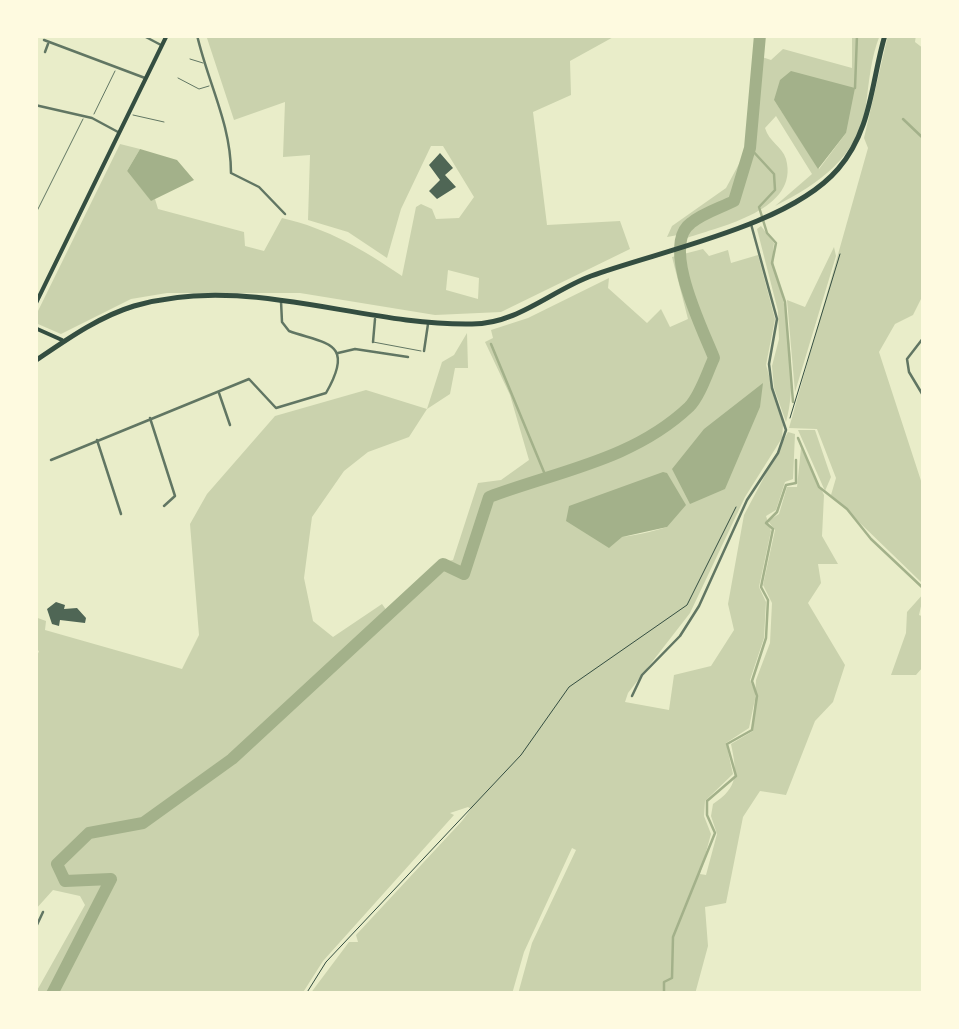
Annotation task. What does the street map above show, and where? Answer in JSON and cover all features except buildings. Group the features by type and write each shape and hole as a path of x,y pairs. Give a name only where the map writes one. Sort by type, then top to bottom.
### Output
{"highway":[{"path":"35,361 116,312 154,301 280,299 428,323 500,320 586,278 752,222 814,192 852,152 867,118 885,35"}],"main road":[{"path":"35,305 168,35"},
{"path":"35,328 66,341"}],"street":[{"path":"142,35 162,46"},
{"path":"197,35 209,86 225,118 231,173 259,187 285,214"},
{"path":"45,52 46,41 147,79"},
{"path":"35,105 92,118 120,132"},
{"path":"632,696 642,674 688,624 747,500 778,453 786,430 772,388 769,364 777,319 752,222"},
{"path":"280,299 282,322 289,331 323,338 336,353"},
{"path":"372,342 375,315"},
{"path":"424,351 428,323"},
{"path":"924,337 907,359 915,388 924,397"},
{"path":"336,353 355,349 408,357"},
{"path":"51,460 96,438 249,378 276,408 322,396 329,390 336,353"},
{"path":"218,392 231,422"},
{"path":"149,417 175,496"},
{"path":"96,438 121,514"},
{"path":"164,506 184,494"},
{"path":"111,509 118,507"},
{"path":"35,929 43,912"}],"lane":[{"path":"190,59 203,64"},
{"path":"92,118 116,68"},
{"path":"178,78 200,89 209,86"},
{"path":"128,114 164,122"},
{"path":"35,215 84,116"},
{"path":"372,342 424,351"}],"path":[{"path":"786,430 840,254"},
{"path":"306,994 326,962 521,755 569,686 687,605 735,508 747,500"}],"shaded area":[{"path":"206,35 617,35 570,61 571,95 533,112 547,225 620,221 630,249 501,312 435,315 300,293 167,293 131,299 61,334 38,324 36,315 120,144 140,149 127,171 151,200 155,199 158,209 244,232 245,246 264,251 282,218 345,241 402,276 416,207 421,204 432,209 436,219 459,218 474,197 443,146 431,146 401,209 387,258 348,232 308,220 310,155 283,157 285,102 234,120","holes":["448,270 479,278 478,299 446,290"]},
{"path":"852,35 880,35 862,123 855,140 834,167 775,206 812,174 776,116 765,128 786,159 787,177 781,191 754,213 687,238 690,226 738,204 752,158 759,56 771,60 783,49 852,68","holes":["774,100 846,133 819,169"]},
{"path":"888,35 916,35 915,42 924,49 924,293 913,315 895,324 879,352 924,490 921,582 831,495 836,478 817,429 789,428 868,148 864,138"},
{"path":"791,71 855,88 846,133 818,169 774,100 780,80"},
{"path":"140,149 177,160 194,180 151,201 127,171"},
{"path":"747,149 732,199 686,221 678,235 667,237 672,226 726,188"},
{"path":"761,226 774,243 774,267 788,332 791,379 786,422 774,388 772,366 779,339 778,311 757,229"},
{"path":"834,247 836,256 795,392 787,300 805,307"},
{"path":"703,249 709,256 728,250 731,263 758,255 775,319 766,365 783,425 782,438 745,497 690,613 625,702 669,710 674,675 711,666 734,630 728,604 744,515 788,432 795,434 793,479 785,482 776,510 766,516 771,531 759,587 766,602 764,638 750,680 755,692 770,643 772,603 763,585 775,530 768,521 779,514 787,487 797,487 801,448 824,495 822,536 838,564 818,564 821,583 808,603 845,665 833,702 815,721 786,795 760,791 743,817 726,903 705,907 708,946 695,994 518,994 532,943 576,850 572,848 524,952 512,994 310,994 349,942 358,942 356,935 462,821 471,809 468,807 450,813 454,815 323,961 302,994 35,994 85,905 80,896 53,890 35,910 35,661 39,651 35,649 35,617 46,621 45,630 182,669 199,635 190,524 207,494 275,416 366,390 427,409 409,437 368,452 344,471 312,517 304,578 313,621 333,637 382,604 387,611 442,562 453,560 478,483 501,480 529,460 510,395 485,342 493,338 491,330 528,318 609,278 608,288 647,323 661,309 670,327 688,319 672,257","holes":["577,525 667,527 608,537","755,700 753,731 731,744 734,778 728,792 713,804 711,816 717,834 706,875 700,874 711,834 704,816 705,801 733,774 726,743 749,728"]},
{"path":"467,333 468,368 455,368 450,394 427,409 442,362 454,355"},
{"path":"763,383 760,407 725,489 690,504 672,469 704,429"},
{"path":"798,430 815,430 831,477 825,491"},
{"path":"663,472 686,505 667,527 622,537 609,548 566,521 569,506"},
{"path":"924,593 919,615 924,617 922,668 916,675 891,675 906,633 907,612"}],"waterway":[{"path":"52,994 111,879 65,881 57,864 89,833 143,823 232,759 443,564 464,574 489,497 619,452 667,425 693,402 714,358 687,288 680,249 683,234 691,223 734,201 750,148 760,35"},
{"path":"855,88 857,35"},
{"path":"903,119 924,139"},
{"path":"750,148 774,174 775,190 759,207 767,233 776,243 772,263 785,302 793,402"},
{"path":"491,344 546,477"},
{"path":"798,438 819,487 847,509 871,539 924,589"},
{"path":"664,994 664,982 672,978 673,937 715,833 707,815 707,801 736,776 727,744 752,730 757,696 752,681 766,638 768,600 761,587 773,529 766,523 777,512 786,485 796,483 796,460"}]}
